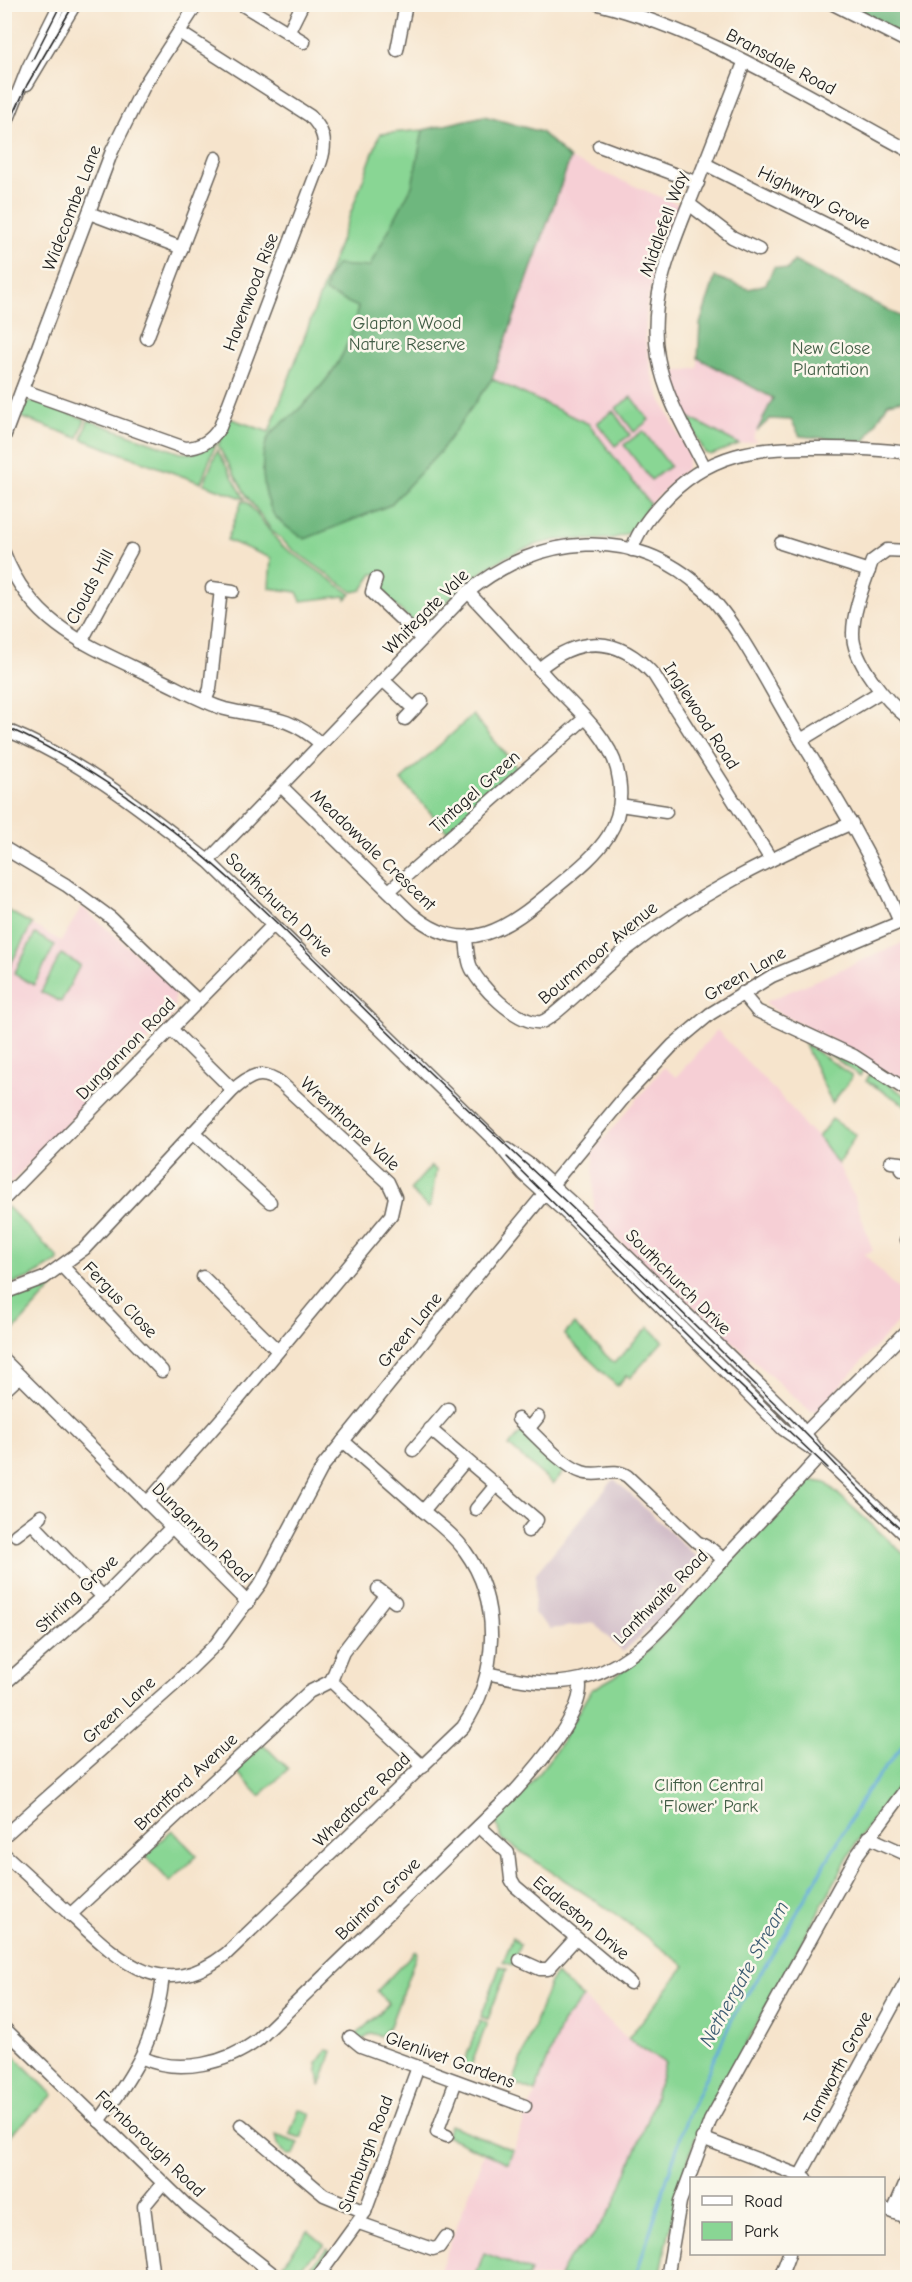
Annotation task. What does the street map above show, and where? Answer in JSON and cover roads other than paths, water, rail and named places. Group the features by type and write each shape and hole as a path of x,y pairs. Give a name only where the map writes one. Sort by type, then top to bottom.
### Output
{"street":[{"path":"4,129 42,36 60,4"},
{"path":"17,100 75,4"},
{"name":"Widecombe Lane","path":"4,437 112,151 160,60 197,4"},
{"path":"241,4 304,42"},
{"path":"397,50 406,4"},
{"name":"Bransdale Road","path":"598,4 664,25 744,63 908,150"},
{"path":"833,4 908,42"},
{"path":"288,33 302,5"},
{"name":"Havenwood Rise","path":"22,390 186,448 194,448 210,440 220,427 321,161 325,143 319,124 310,116 179,32"},
{"name":"Middlefell Way","path":"704,466 667,391 655,338 655,311 660,286 689,204 744,63"},
{"path":"606,145 698,183"},
{"path":"147,338 216,158"},
{"name":"Highwray Grove","path":"705,164 908,265"},
{"path":"689,204 732,237 759,250"},
{"path":"89,213 182,248"},
{"path":"632,550 652,514 669,495 704,466 739,454 771,448 861,448 908,453"},
{"path":"781,543 869,571"},
{"name":"Whitegate Vale","path":"208,861 468,592 497,570 542,550 574,544 632,550 673,567 715,603 852,823 904,921"},
{"name":"Clouds Hill","path":"81,642 131,550"},
{"path":"908,551 887,550 872,561 852,635 858,654 880,692 908,718"},
{"path":"4,554 20,586 38,610 81,642 225,709 280,719 309,733 321,744"},
{"path":"376,579 372,592 422,639"},
{"path":"205,700 210,689 222,590"},
{"path":"466,938 488,934 513,922 595,854 612,830 620,805 620,785 609,749 468,592"},
{"name":"Inglewood Road","path":"539,669 555,655 593,644 620,648 645,665 661,684 770,858"},
{"path":"383,680 414,710"},
{"path":"801,740 880,692"},
{"name":"Tintagel Green","path":"389,891 584,719"},
{"name":"Southchurch Drive","path":"4,729 89,773 132,801 208,861 500,1145 525,1161 548,1189 783,1429 802,1436 906,1535"},
{"name":"Meadowvale Crescent","path":"281,786 425,925 466,938"},
{"path":"620,805 666,812"},
{"name":"Bournmoor Avenue","path":"466,938 469,963 475,974 519,1018 529,1022 543,1022 556,1015 583,986 659,924 770,858 852,823"},
{"path":"4,848 66,885 111,918 198,1001"},
{"name":"Green Lane","path":"4,1836 200,1661 248,1603 275,1556 308,1490 343,1441 548,1189 666,1052 705,1018 742,993 783,970 904,921"},
{"name":"Dungannon Road","path":"4,1199 273,925"},
{"path":"742,993 756,1011 854,1056 908,1090"},
{"path":"171,1029 232,1090"},
{"name":"Wrenthorpe Vale","path":"4,1293 44,1278 62,1266 107,1226 232,1090 252,1075 259,1073 273,1077 388,1182 395,1197 391,1215 147,1503"},
{"path":"193,1132 270,1202"},
{"name":"Fergus Close","path":"62,1266 147,1363 162,1371"},
{"path":"203,1277 278,1351"},
{"path":"802,1436 908,1329"},
{"name":"Dungannon Road","path":"4,1360 248,1603"},
{"path":"4,1391 20,1376"},
{"path":"412,1450 448,1409"},
{"path":"529,1428 538,1417"},
{"path":"518,1419 577,1470 594,1475 617,1472 627,1476 697,1542 711,1549 724,1560"},
{"path":"430,1429 537,1520 528,1531"},
{"name":"Wheatacre Road","path":"4,1854 117,1958 143,1971 163,1976 192,1972 226,1954 463,1727 477,1702 487,1673 491,1633 481,1583 464,1549 343,1441"},
{"name":"Lanthwaite Road","path":"487,1673 531,1682 564,1683 579,1680 615,1666 634,1654 821,1455"},
{"path":"423,1511 466,1460"},
{"path":"476,1509 496,1485"},
{"path":"16,1535 36,1519 103,1597"},
{"name":"Stirling Grove","path":"4,1684 103,1597 172,1527"},
{"path":"386,1596 343,1652 331,1682 423,1767"},
{"name":"Bainton Grove","path":"143,2058 165,2065 193,2065 228,2056 250,2045 516,1790 548,1751 578,1701 581,1690 579,1680"},
{"name":"Brantford Avenue","path":"70,1915 309,1692 331,1682"},
{"path":"666,2277 680,2202 702,2138 868,1837 908,1786"},
{"name":"Eddleston Drive","path":"479,1826 508,1853 511,1879 515,1886 576,1938 629,1978"},
{"path":"868,1837 908,1855"},
{"path":"520,1960 540,1969 548,1969 576,1938"},
{"path":"99,2121 143,2058 160,2007 163,1976"},
{"name":"Tamworth Grove","path":"803,2177 908,1978"},
{"name":"Farnborough Road","path":"4,2028 188,2207 278,2277"},
{"name":"Glenlivet Gardens","path":"350,2037 370,2050 522,2105 523,2091"},
{"name":"Glenlivet Gardens","path":"370,2050 375,2037"},
{"name":"Sumburgh Road","path":"316,2277 362,2217 418,2067"},
{"path":"447,2136 437,2132 456,2081"},
{"path":"241,2125 265,2138 324,2195 362,2217 433,2249 439,2247 446,2237"},
{"path":"702,2138 803,2177"},
{"path":"908,2177 888,2210 908,2218"},
{"path":"153,2277 144,2206 163,2183"},
{"path":"780,2277 788,2255"}],"waterway":[{"name":"Nethergate Stream","path":"635,2278 686,2120 734,2015 782,1939 866,1792 908,1739"}],"tram line":[{"path":"32,61 61,4"},
{"path":"4,135 27,85 74,4"},
{"path":"4,726 61,755 115,788 215,866 641,1273 908,1536"},
{"path":"507,1157 693,1341 828,1468"}],"park label":[{"name":"Glapton Wood Nature Reserve","path":"407,333"},
{"name":"New Close Plantation","path":"831,358"},
{"name":"Clifton Central 'Flower' Park","path":"709,1795"}]}
